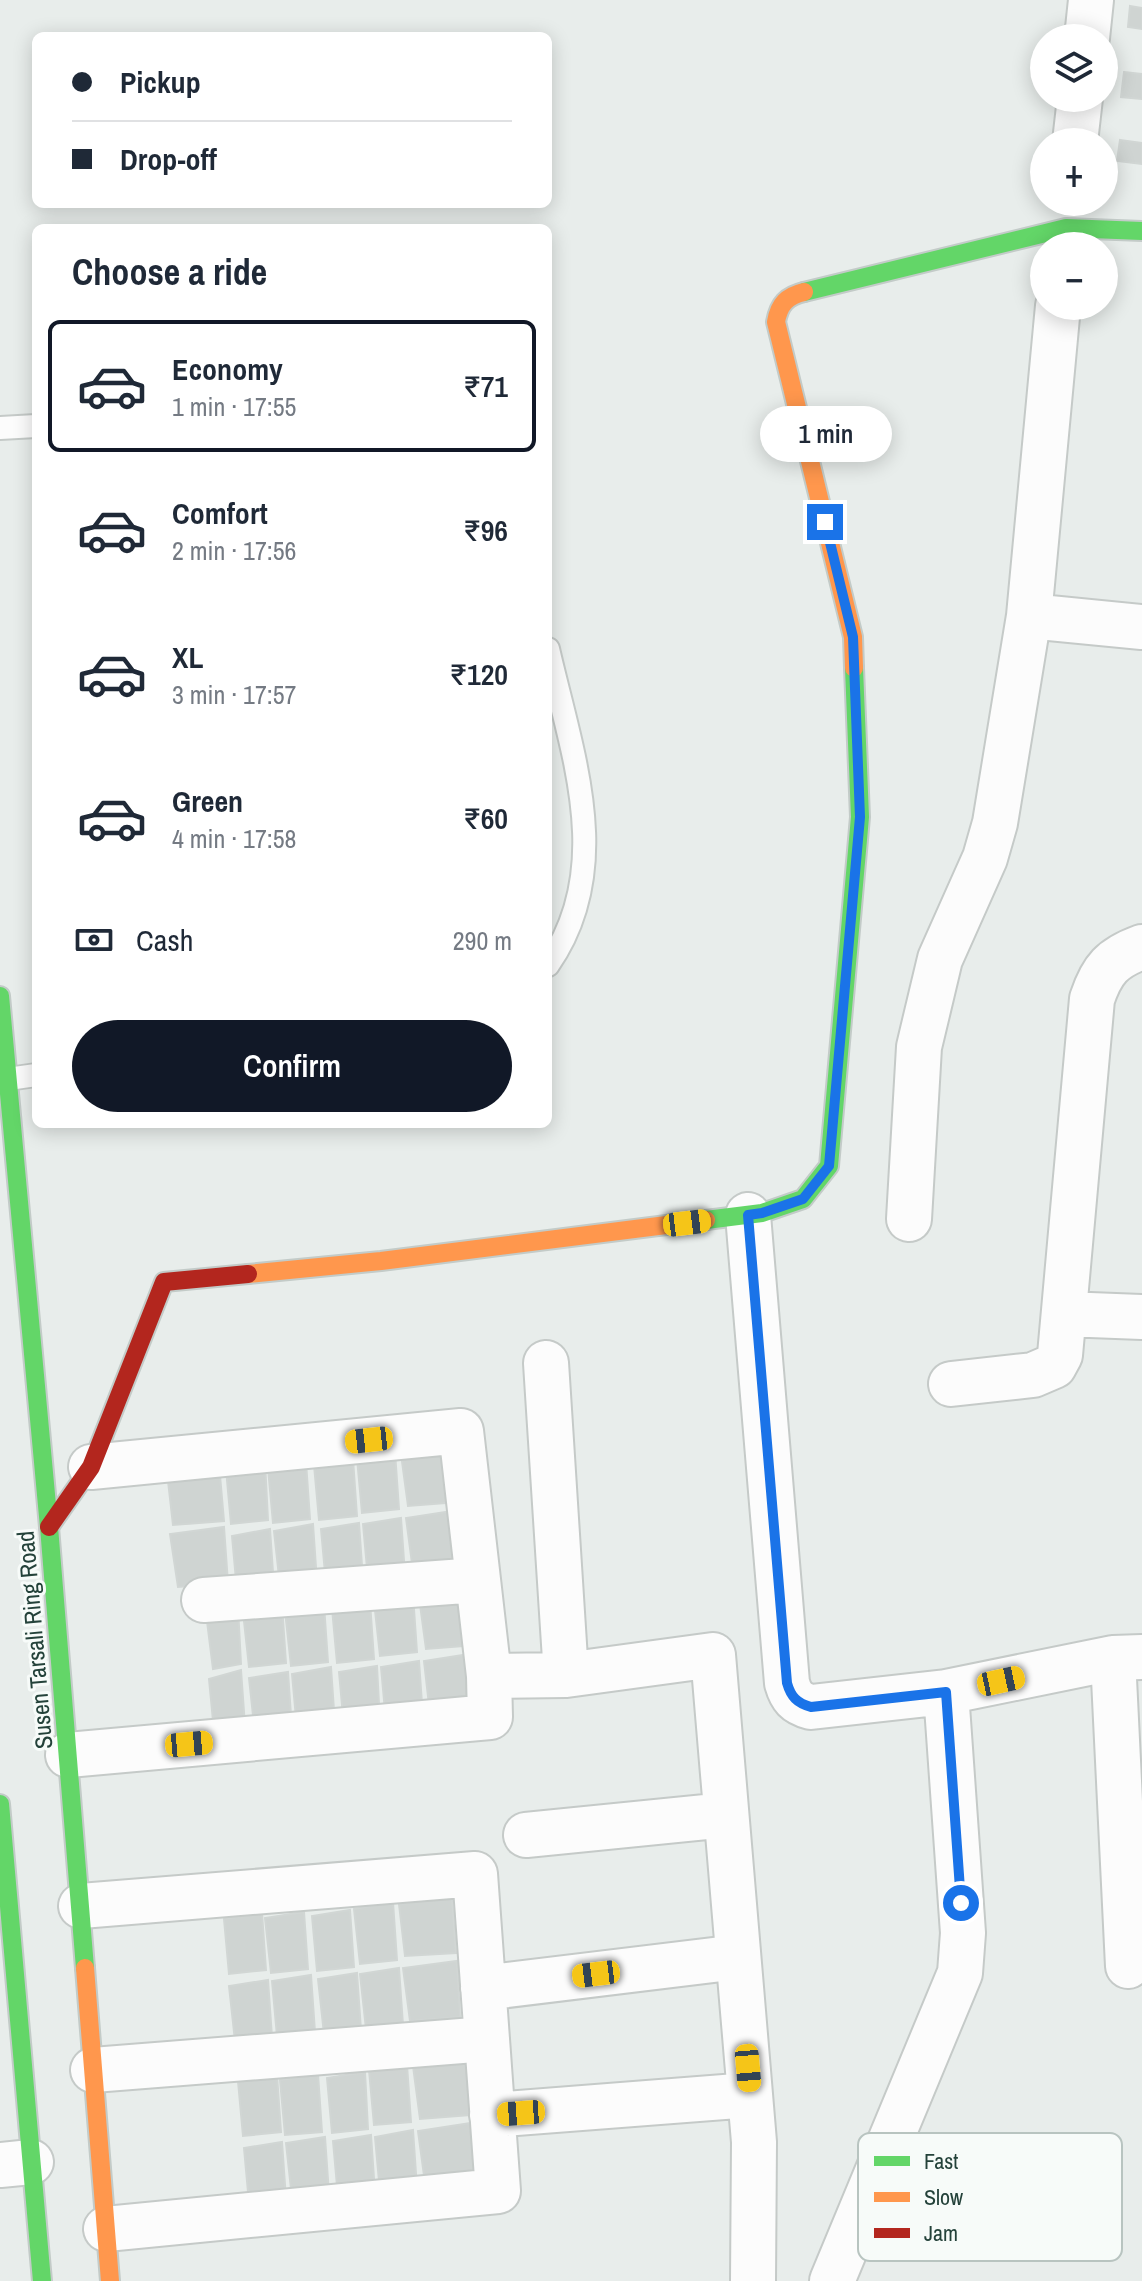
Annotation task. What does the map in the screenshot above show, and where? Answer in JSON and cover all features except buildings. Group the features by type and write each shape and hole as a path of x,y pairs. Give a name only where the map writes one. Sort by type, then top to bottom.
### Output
{"street":[{"path":"1088,24 1091,0"},
{"path":"49,1527 91,1467 164,1282 381,1261 748,1215 803,1199 829,1166 860,817 853,637 776,322 778,309 783,300 794,294 918,266 1066,225 1142,231"},
{"path":"909,1219 919,1047 940,959 985,858 995,823 1029,616 1057,320"},
{"path":"1029,616 1142,627"},
{"path":"951,1384 1044,1372 1054,1366 1060,1355 1092,999 1099,979 1111,963 1142,947"},
{"name":"Susen Tarsali Ring Road","path":"0,996 49,1527 110,2281"},
{"path":"748,1215 787,1683 791,1695 800,1704 811,1707 946,1692 1127,1657 1128,1966"},
{"path":"1064,1314 1142,1317"},
{"path":"546,1363 566,1675"},
{"path":"68,1755 490,1717 489,1676 461,1431 91,1467"},
{"path":"204,1600 478,1580"},
{"path":"489,1676 566,1675 713,1655 754,2142 753,2281"},
{"path":"894,2133 960,1973 963,1933 946,1692"},
{"path":"526,1835 726,1815"},
{"path":"1,1826 16,2163 42,2281"},
{"path":"81,1906 475,1874 498,2191 106,2229"},
{"path":"483,1988 738,1957"},
{"path":"93,2070 487,2039"},
{"path":"492,2115 750,2095"},
{"path":"832,2281 858,2218"}],"lane":[{"path":"0,428 32,426"},
{"path":"552,666 580,785 585,819 585,861 576,914 552,958"},
{"path":"8,1079 32,1076"}],"traffic: fast":[{"path":"804,292 1066,228 1142,231"},
{"path":"706,1220 762,1213 803,1199 829,1166 860,817 854,668"},
{"path":"0,996 49,1527 85,1968"},
{"path":"0,1804 42,2281"}],"traffic: slow":[{"path":"804,292 785,302 776,322 853,637 854,668"},
{"path":"248,1274 381,1261 706,1220"},
{"path":"85,1968 110,2281"}],"traffic: jam":[{"path":"49,1527 91,1467 164,1282 248,1274"}],"route":[{"path":"825,522 853,637 860,817 829,1166 803,1199 748,1215 787,1683 791,1695 800,1704 811,1707 946,1692 961,1903"}]}
